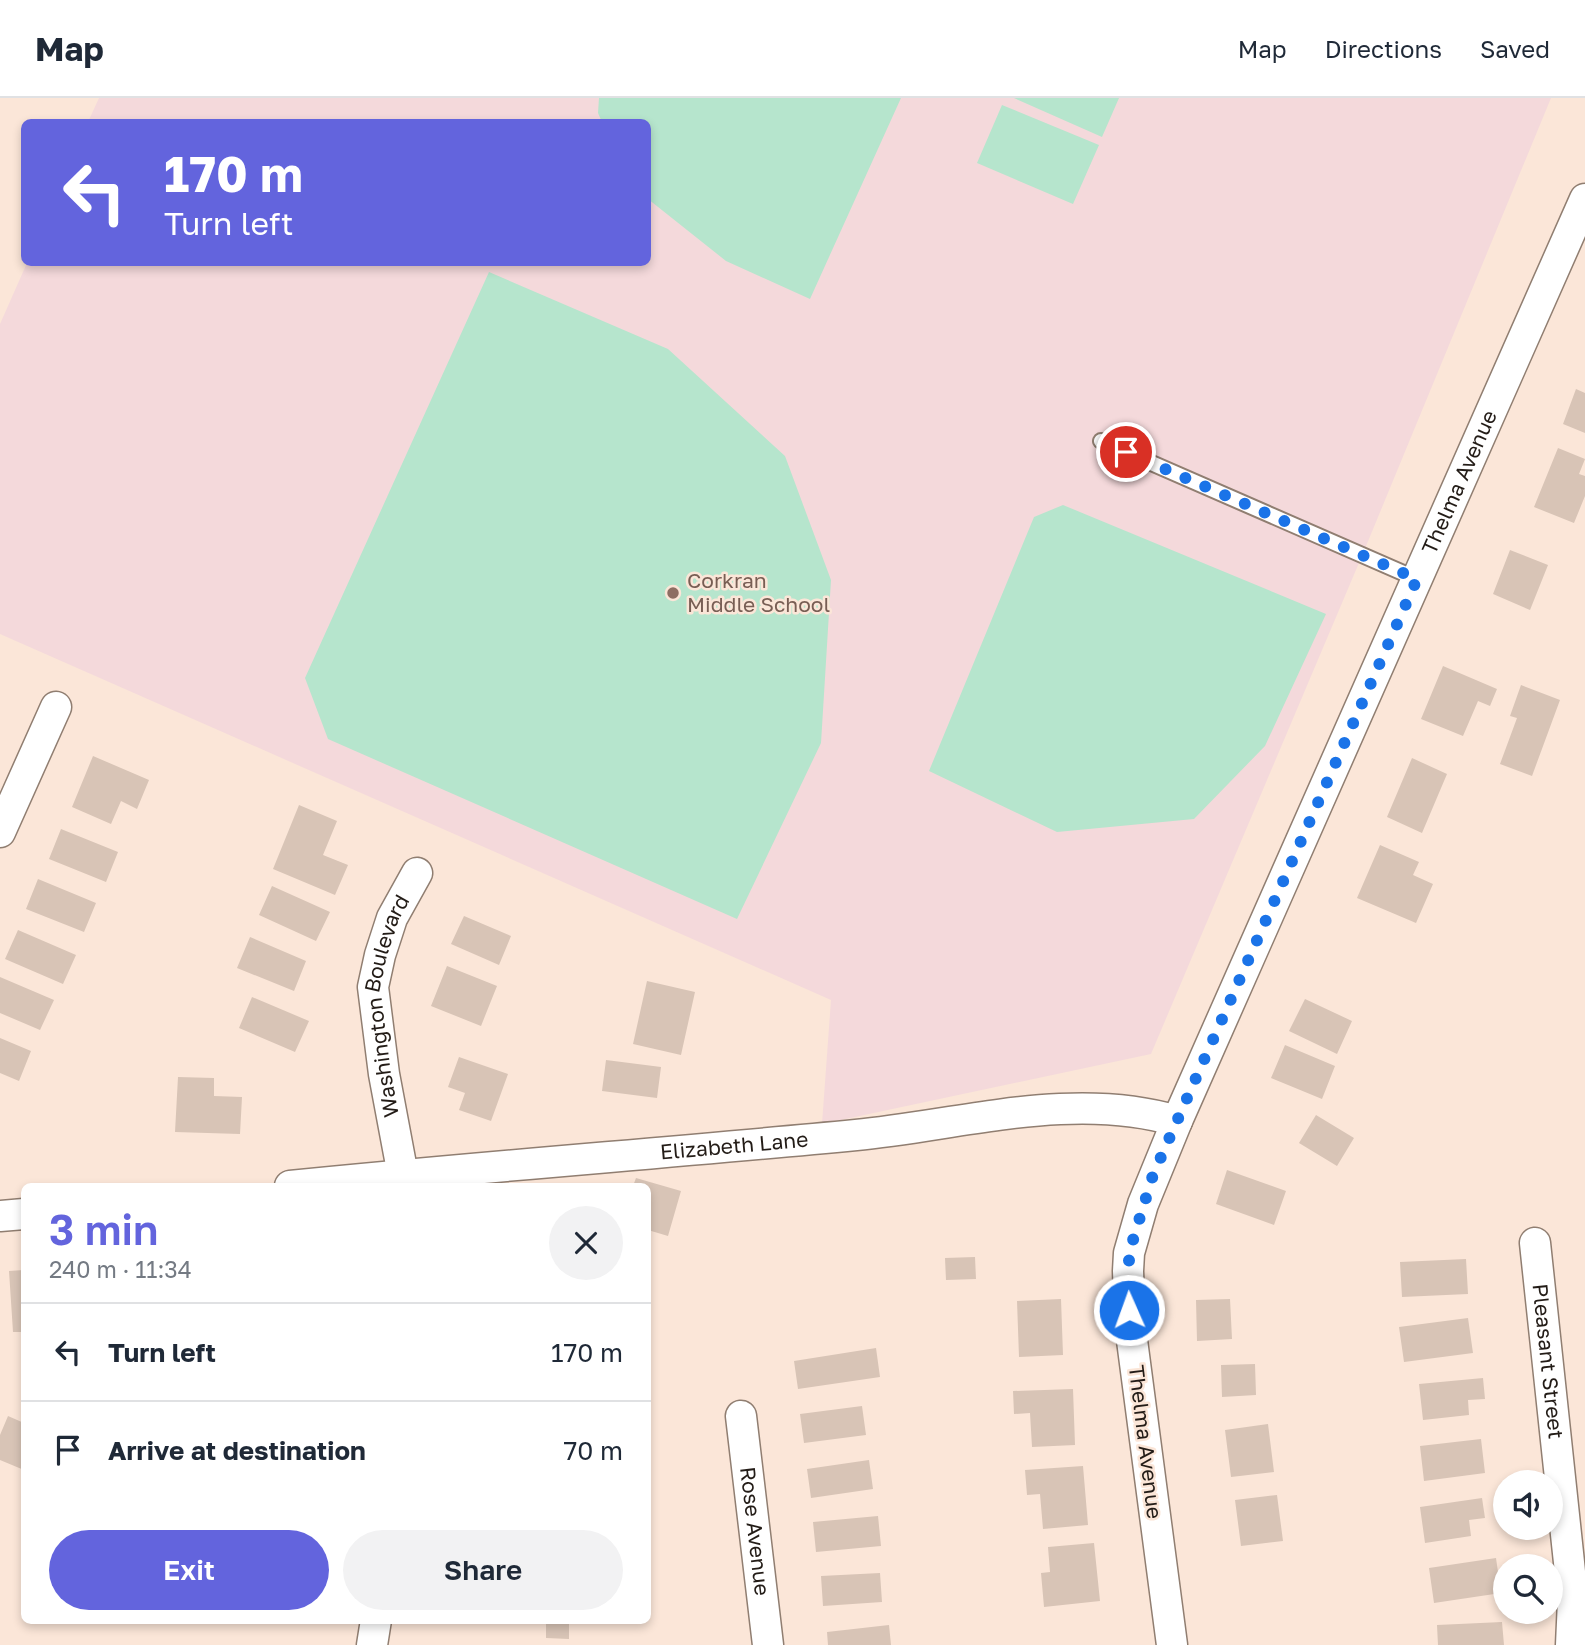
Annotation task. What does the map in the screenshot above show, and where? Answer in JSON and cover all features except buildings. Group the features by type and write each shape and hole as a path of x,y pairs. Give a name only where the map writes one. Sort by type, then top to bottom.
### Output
{"street":[{"name":"Thelma Avenue","path":"1172,1645 1130,1325 1129,1253 1143,1204 1177,1121 1585,199"},
{"path":"0,832 56,706"},
{"name":"Washington Boulevard","path":"404,1181 382,1061 373,988 392,918 417,873"},
{"name":"Elizabeth Lane","path":"358,1183 404,1181 860,1135 1046,1111 1127,1110 1148,1112 1177,1121"},
{"path":"0,1216 21,1214"},
{"name":"Pleasant Street","path":"1535,1243 1573,1600 1571,1645"},
{"name":"Rose Avenue","path":"741,1416 768,1645"},
{"path":"372,1645 375,1624"}],"lane":[{"path":"1101,441 1417,579"}],"shaded area":[{"name":"Corkran Middle School","path":"99,98 1551,98 1364,551 1151,1054 822,1124 831,1000 0,634 0,324 26,266 651,266 651,119 89,119"}],"green space":[{"path":"599,98 901,98 810,299 726,261 651,201 651,119 601,119 598,113"},
{"path":"1014,98 1119,98 1102,137"},
{"path":"1002,105 1099,145 1073,204 977,163"},
{"path":"489,272 668,349 785,456 831,580 821,743 737,919 328,739 305,678"},
{"path":"1063,505 1326,614 1265,746 1194,819 1057,832 929,771 1034,517"}],"place":[{"name":"Corkran Middle School","path":"673,593"}],"route":[{"path":"1126,452 1417,579 1153,1175 1129,1253 1129,1310"}]}
